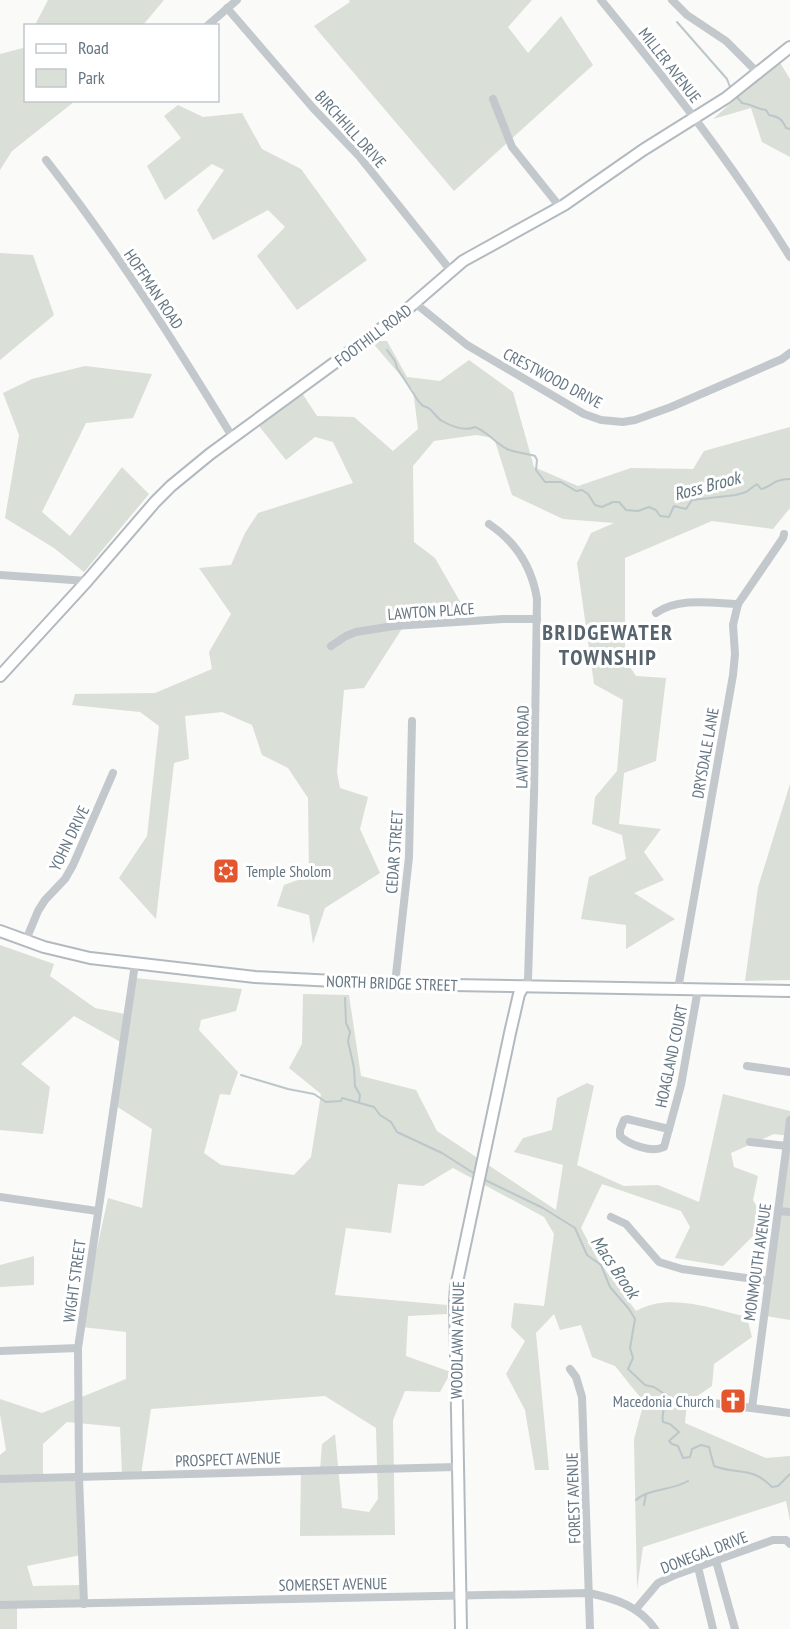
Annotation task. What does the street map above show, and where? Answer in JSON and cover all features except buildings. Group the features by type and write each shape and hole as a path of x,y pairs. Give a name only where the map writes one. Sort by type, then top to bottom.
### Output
{"street":[{"path":"209,24 237,0"},
{"name":"MILLER AVENUE","path":"601,0 695,118"},
{"path":"672,0 687,15 726,41 759,74"},
{"name":"BIRCHHILL DRIVE","path":"227,8 313,108 359,156 451,271"},
{"name":"FOOTHILL ROAD","path":"0,676 171,486 416,303 476,252 560,207 643,150 726,98 790,47"},
{"path":"493,99 512,147 560,207"},
{"path":"695,118 766,218 790,257"},
{"name":"HOFFMAN ROAD","path":"46,160 167,330 233,438"},
{"name":"CRESTWOOD DRIVE","path":"416,303 447,330 483,355 584,414 602,420 622,422 635,420 671,407 782,359 790,353"},
{"name":"LAWTON ROAD","path":"489,524 501,532 526,562 535,587 537,619 534,795 528,976 523,987"},
{"name":"DRYSDALE LANE","path":"678,989 733,675 735,654 733,625 738,604 784,534"},
{"path":"0,575 87,581"},
{"path":"656,613 676,604 695,602 738,604"},
{"name":"LAWTON PLACE","path":"331,646 356,632 394,626 537,619"},
{"name":"CEDAR STREET","path":"395,984 409,857 412,721"},
{"name":"YOHN DRIVE","path":"26,940 38,911 65,879 73,865 113,774"},
{"name":"NORTH BRIDGE STREET","path":"0,931 66,953 135,964 265,977 395,984 790,991"},
{"name":"WIGHT STREET","path":"84,1604 79,1477 78,1348 135,964"},
{"name":"WOODLAWN AVENUE","path":"461,1629 456,1467 454,1322 456,1287 510,1033 519,994 523,987"},
{"name":"HOAGLAND COURT","path":"669,1129 627,1119 621,1124 620,1136 629,1143 660,1149 665,1144 681,1085 698,989"},
{"path":"747,1066 790,1072"},
{"name":"MONMOUTH AVENUE","path":"752,1408 790,1120"},
{"path":"750,1142 787,1146"},
{"path":"0,1197 97,1211"},
{"path":"778,1211 790,1212"},
{"path":"611,1217 626,1224 658,1262 682,1269 768,1281"},
{"path":"0,1350 78,1348"},
{"name":"FOREST AVENUE","path":"570,1369 576,1377 582,1397 590,1629"},
{"path":"689,1400 790,1413"},
{"name":"PROSPECT AVENUE","path":"0,1479 456,1467"},
{"name":"DONEGAL DRIVE","path":"636,1609 658,1583 773,1540 786,1540 790,1544"},
{"path":"716,1561 735,1629"},
{"path":"698,1567 714,1629"},
{"name":"SOMERSET AVENUE","path":"0,1605 590,1593 636,1609 655,1629"}],"green space":[{"path":"48,0 164,0 144,24 36,24"},
{"path":"349,0 532,0 508,27 528,53 561,16 593,65 454,191 314,26 350,2"},
{"path":"24,46 24,102 74,102 12,151 0,170 0,54 23,48"},
{"path":"779,61 790,79 790,157 762,142 751,108 713,119"},
{"path":"178,105 203,117 242,113 262,149 301,169 367,260 297,310 257,256 285,227 268,210 213,240 197,210 224,170 212,164 165,200 147,166 181,138 164,116"},
{"path":"0,253 33,255 54,315 0,360"},
{"path":"371,341 387,341 407,377 440,381 469,360 513,392 534,467 578,486 631,468 693,469 704,451 790,427 790,508 773,529 712,521 625,558 625,659 636,676 666,678 656,761 624,773 619,824 661,829 644,852 664,880 634,893 675,919 626,949 626,925 581,919 589,877 626,859 622,835 592,824 595,797 617,771 623,700 594,684 577,563 591,533 614,523 563,519 512,495 494,438 476,435 434,441 413,466 414,542 435,558 466,612 410,616 364,688 344,690 337,772 340,788 368,797 360,829 380,873 325,908 313,944 309,915 277,906 284,885 309,876 308,798 288,768 262,755 252,725 222,712 185,716 189,759 174,763 156,919 119,878 147,836 159,726 140,712 72,705 75,694 155,693 212,669 209,652 231,614 199,568 231,565 245,533 258,513 353,483 333,442 315,437 286,460 259,426 302,393 317,416 354,417 393,451 418,429 413,390"},
{"path":"85,366 152,374 133,418 86,423 42,512 70,536 122,467 149,494 84,572 54,548 5,518 19,435 3,393 32,379"},
{"path":"790,784 790,980 745,981 758,887"},
{"path":"0,945 54,964 50,976 95,1008 130,1015 135,978 242,989 236,1011 201,1020 199,1030 238,1072 230,1095 220,1094 204,1153 221,1165 294,1175 311,1157 321,1094 289,1068 302,1044 303,994 349,995 361,1076 416,1090 437,1131 556,1210 563,1165 514,1152 523,1138 552,1130 557,1098 587,1083 594,1086 577,1165 624,1186 658,1185 699,1202 723,1094 790,1111 790,1136 774,1134 731,1153 734,1167 758,1176 753,1200 766,1223 723,1266 675,1258 690,1227 681,1211 602,1184 581,1228 598,1260 636,1311 649,1305 677,1302 747,1317 752,1337 714,1364 712,1386 687,1403 685,1423 766,1458 790,1456 790,1521 786,1501 643,1547 637,1589 634,1439 644,1402 615,1366 592,1357 581,1325 560,1330 554,1314 536,1333 549,1470 535,1470 525,1410 506,1374 525,1341 511,1327 514,1303 544,1306 554,1234 544,1217 453,1168 423,1186 398,1184 391,1233 346,1228 335,1295 447,1305 447,1314 408,1316 406,1356 451,1372 440,1392 405,1391 393,1420 395,1535 300,1536 301,1470 320,1470 322,1444 335,1434 342,1508 369,1512 378,1499 376,1428 325,1396 151,1409 141,1475 122,1474 120,1427 67,1422 43,1444 43,1476 81,1475 81,1555 27,1566 33,1586 81,1585 82,1604 17,1606 17,1629 0,1629 0,1455 6,1450 0,1399 42,1413 126,1379 126,1332 82,1327 82,1317 108,1198 142,1208 152,1129 116,1106 126,1045 74,1016 21,1064 50,1087 43,1134 0,1130"},
{"path":"790,1137 790,1320 766,1316"},
{"path":"34,1256 34,1285 0,1287 0,1265"}],"waterway":[{"path":"677,22 727,79 730,87"},
{"path":"736,96 742,103 766,110 769,115 780,119 786,128 790,129"},
{"name":"Ross Brook","path":"387,350 419,402 439,419 458,428 475,427 507,449 535,456 536,470 545,482 561,482 576,491 582,490 588,494 595,505 602,507 619,502 626,510 638,511 649,507 656,510 660,516 669,517 674,506 686,509 692,500 736,495 746,492 757,484 761,489 779,480 790,479"},
{"path":"345,998 346,1023 350,1032 348,1041 355,1086 360,1095 359,1102"},
{"name":"Macs Brook","path":"241,1075 314,1094 326,1102 341,1101 342,1098 374,1107 380,1115 391,1122 397,1132 442,1153 475,1174"},
{"name":"Macs Brook","path":"483,1179 543,1208 575,1228 587,1255 601,1265 610,1287 635,1319 630,1348 633,1358 628,1369 645,1385 654,1387 666,1395 663,1422 670,1424 679,1432 669,1441 678,1446 683,1458 690,1457 692,1449 701,1445 709,1447 714,1466 758,1476 772,1487 778,1486 790,1474"},
{"path":"636,1500 647,1493 688,1481"},
{"path":"644,1505 646,1494"}],"place":[{"name":"Temple Sholom","path":"226,871"},
{"name":"Macedonia Church","path":"733,1401"}],"district":[{"name":"BRIDGEWATER TOWNSHIP","path":"608,644"}]}
